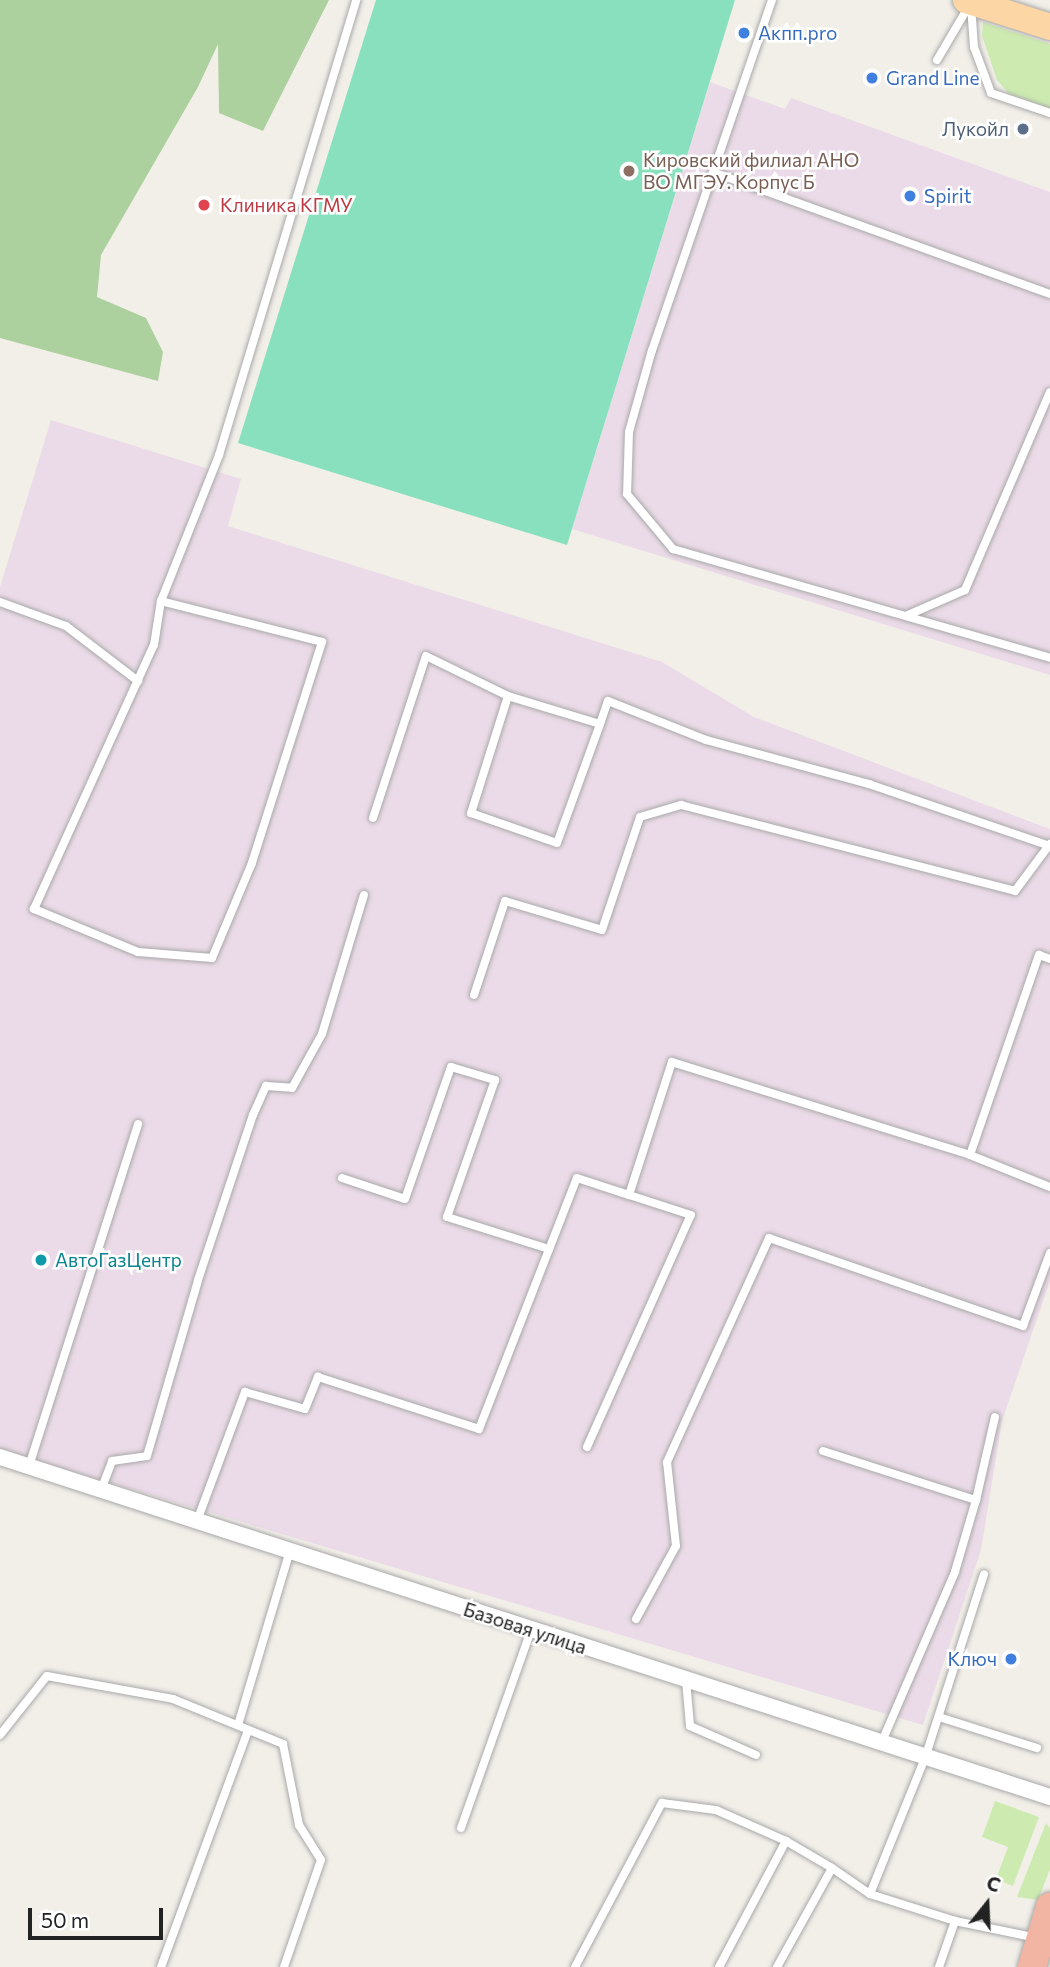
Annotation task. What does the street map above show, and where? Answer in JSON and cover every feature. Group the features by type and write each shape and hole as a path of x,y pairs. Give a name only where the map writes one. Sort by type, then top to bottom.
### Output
{"highway":[{"path":"1032,1967 1050,1907"}],"main road":[{"path":"969,1 1050,27"}],"street":[{"name":"Базовая улица","path":"0,1457 1050,1797"}],"lane":[{"path":"161,601 322,642 252,863 212,958 138,952 34,909 154,645 161,601 219,455 356,0"},
{"path":"772,0 629,432 627,495 673,549 1050,658"},
{"path":"937,60 969,1"},
{"path":"969,1 974,47 991,93 1050,113"},
{"path":"713,172 1050,294"},
{"path":"908,615 965,590 1050,392"},
{"path":"0,602 66,626 138,681"},
{"path":"373,818 425,656 508,696 600,724"},
{"path":"474,995 505,901 602,930 640,817 681,804 1015,891 1050,845 869,784 706,740 608,701 557,843 471,813 508,696"},
{"path":"101,1490 112,1461 148,1456 198,1280 253,1115 267,1086 292,1088 322,1034 364,895"},
{"path":"970,1155 1039,955 1050,959"},
{"path":"629,1195 671,1062 970,1155 1050,1187"},
{"path":"342,1178 405,1199 451,1067 495,1080 447,1217 550,1249"},
{"path":"29,1466 138,1124"},
{"path":"197,1521 245,1392 305,1409 318,1377 480,1429 577,1178 691,1215 587,1447"},
{"path":"636,1619 676,1546 667,1462 769,1238 1023,1326 1050,1253"},
{"path":"881,1744 955,1572 976,1500 995,1417"},
{"path":"823,1451 976,1500"},
{"path":"238,1726 290,1551"},
{"path":"870,1894 925,1758 984,1574"},
{"path":"461,1828 531,1630"},
{"path":"0,1735 47,1676 173,1699 283,1744 299,1825 321,1860 284,1967"},
{"path":"686,1680 690,1726 756,1755"},
{"path":"939,1717 1037,1748"},
{"path":"161,1967 248,1730"},
{"path":"575,1967 662,1802 716,1810 786,1841 870,1894 955,1921 1040,1938"},
{"path":"719,1967 786,1841"},
{"path":"776,1967 832,1868"},
{"path":"939,1967 955,1921"}],"shaded area":[{"path":"710,82 785,109 791,98 1050,192 1050,675 572,529"},
{"path":"51,420 241,479 228,526 662,662 754,717 1050,829 1050,1281 1002,1421 981,1550 923,1725 0,1450 0,587"}],"green space":[{"path":"0,0 329,0 263,131 219,113 218,44 198,87 101,255 97,297 146,318 163,352 158,381 0,338"},
{"path":"376,0 735,0 567,545 238,443"},
{"path":"983,22 1050,44 1050,109 1009,94 997,80 982,36"},
{"path":"995,1801 1039,1817 1013,1886 996,1879 1008,1847 982,1837"},
{"path":"1046,1823 1050,1828 1050,1869 1038,1900 1017,1897"}],"place":[{"name":"Акпп.pro","path":"744,33"},
{"name":"Grand Line","path":"872,78"},
{"name":"Лукойл","path":"1023,129"},
{"name":"Кировский филиал АНО ВО МГЭУ. Корпус Б","path":"629,171"},
{"name":"Spirit","path":"910,196"},
{"name":"Клиника КГМУ","path":"204,205"},
{"name":"АвтоГазЦентр","path":"41,1260"},
{"name":"Ключ","path":"1011,1659"}]}
